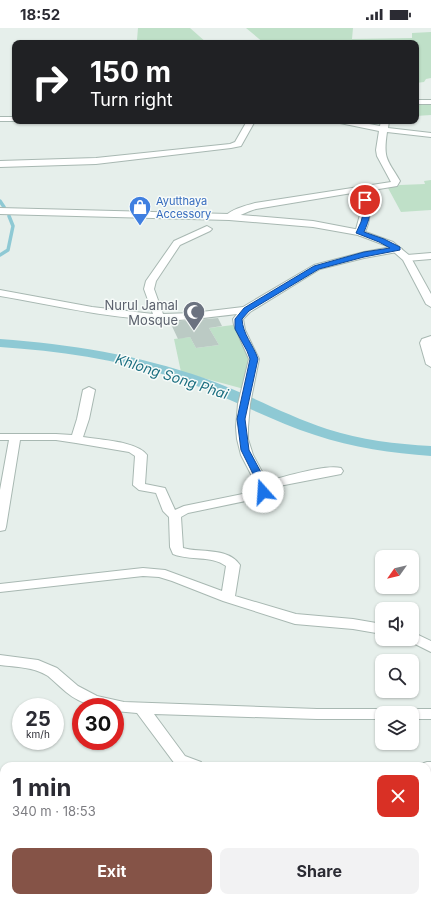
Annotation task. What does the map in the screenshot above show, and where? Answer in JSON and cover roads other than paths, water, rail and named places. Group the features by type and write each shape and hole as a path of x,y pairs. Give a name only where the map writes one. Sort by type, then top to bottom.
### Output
{"street":[{"path":"419,102 431,102"},
{"path":"0,119 12,119"},
{"path":"0,164 96,161 231,146 238,144 249,124"},
{"path":"374,124 385,125 410,134 431,135"},
{"path":"229,217 241,210 256,206 394,184 396,182 381,156 380,150 385,125"},
{"path":"360,233 368,210 362,189"},
{"path":"0,211 214,216 314,224 360,233 382,240 397,249 407,258 431,304"},
{"path":"159,316 149,289 151,281 177,243 208,228 214,216"},
{"path":"175,516 184,510 261,494 264,490 245,450 241,419 254,359 252,351 239,329 238,319 246,310 316,267 364,255 397,249"},
{"path":"407,258 431,256"},
{"path":"0,293 78,308 128,315 186,317 246,310"},
{"path":"431,339 425,343 431,364"},
{"path":"76,439 83,419 89,390"},
{"path":"0,436 76,439 132,449 138,452 141,455 139,485 143,488 154,488 161,490 169,511 175,516 176,547 178,551 183,554 221,558 228,560 232,565 228,598"},
{"path":"0,527 15,437"},
{"path":"262,486 314,474 337,471"},
{"path":"0,588 143,572 160,573 228,598 295,619 353,624 375,628"},
{"path":"419,641 431,647"},
{"path":"0,660 33,664 52,672 73,690 93,700 124,707 142,709 317,714 375,714"},
{"path":"142,709 180,760 185,762"},
{"path":"419,714 431,714"}],"waterway":[{"path":"0,201 4,207"},
{"path":"0,255 8,250 13,226 9,216"},
{"name":"Khlong Song Phai","path":"0,343 51,347 102,355 152,366 201,382 321,432 348,440 376,445 431,451"}],"place":[{"name":"Ayutthaya Accessory","path":"140,226"},
{"name":"Nurul Jamal Mosque","path":"194,332"}]}
